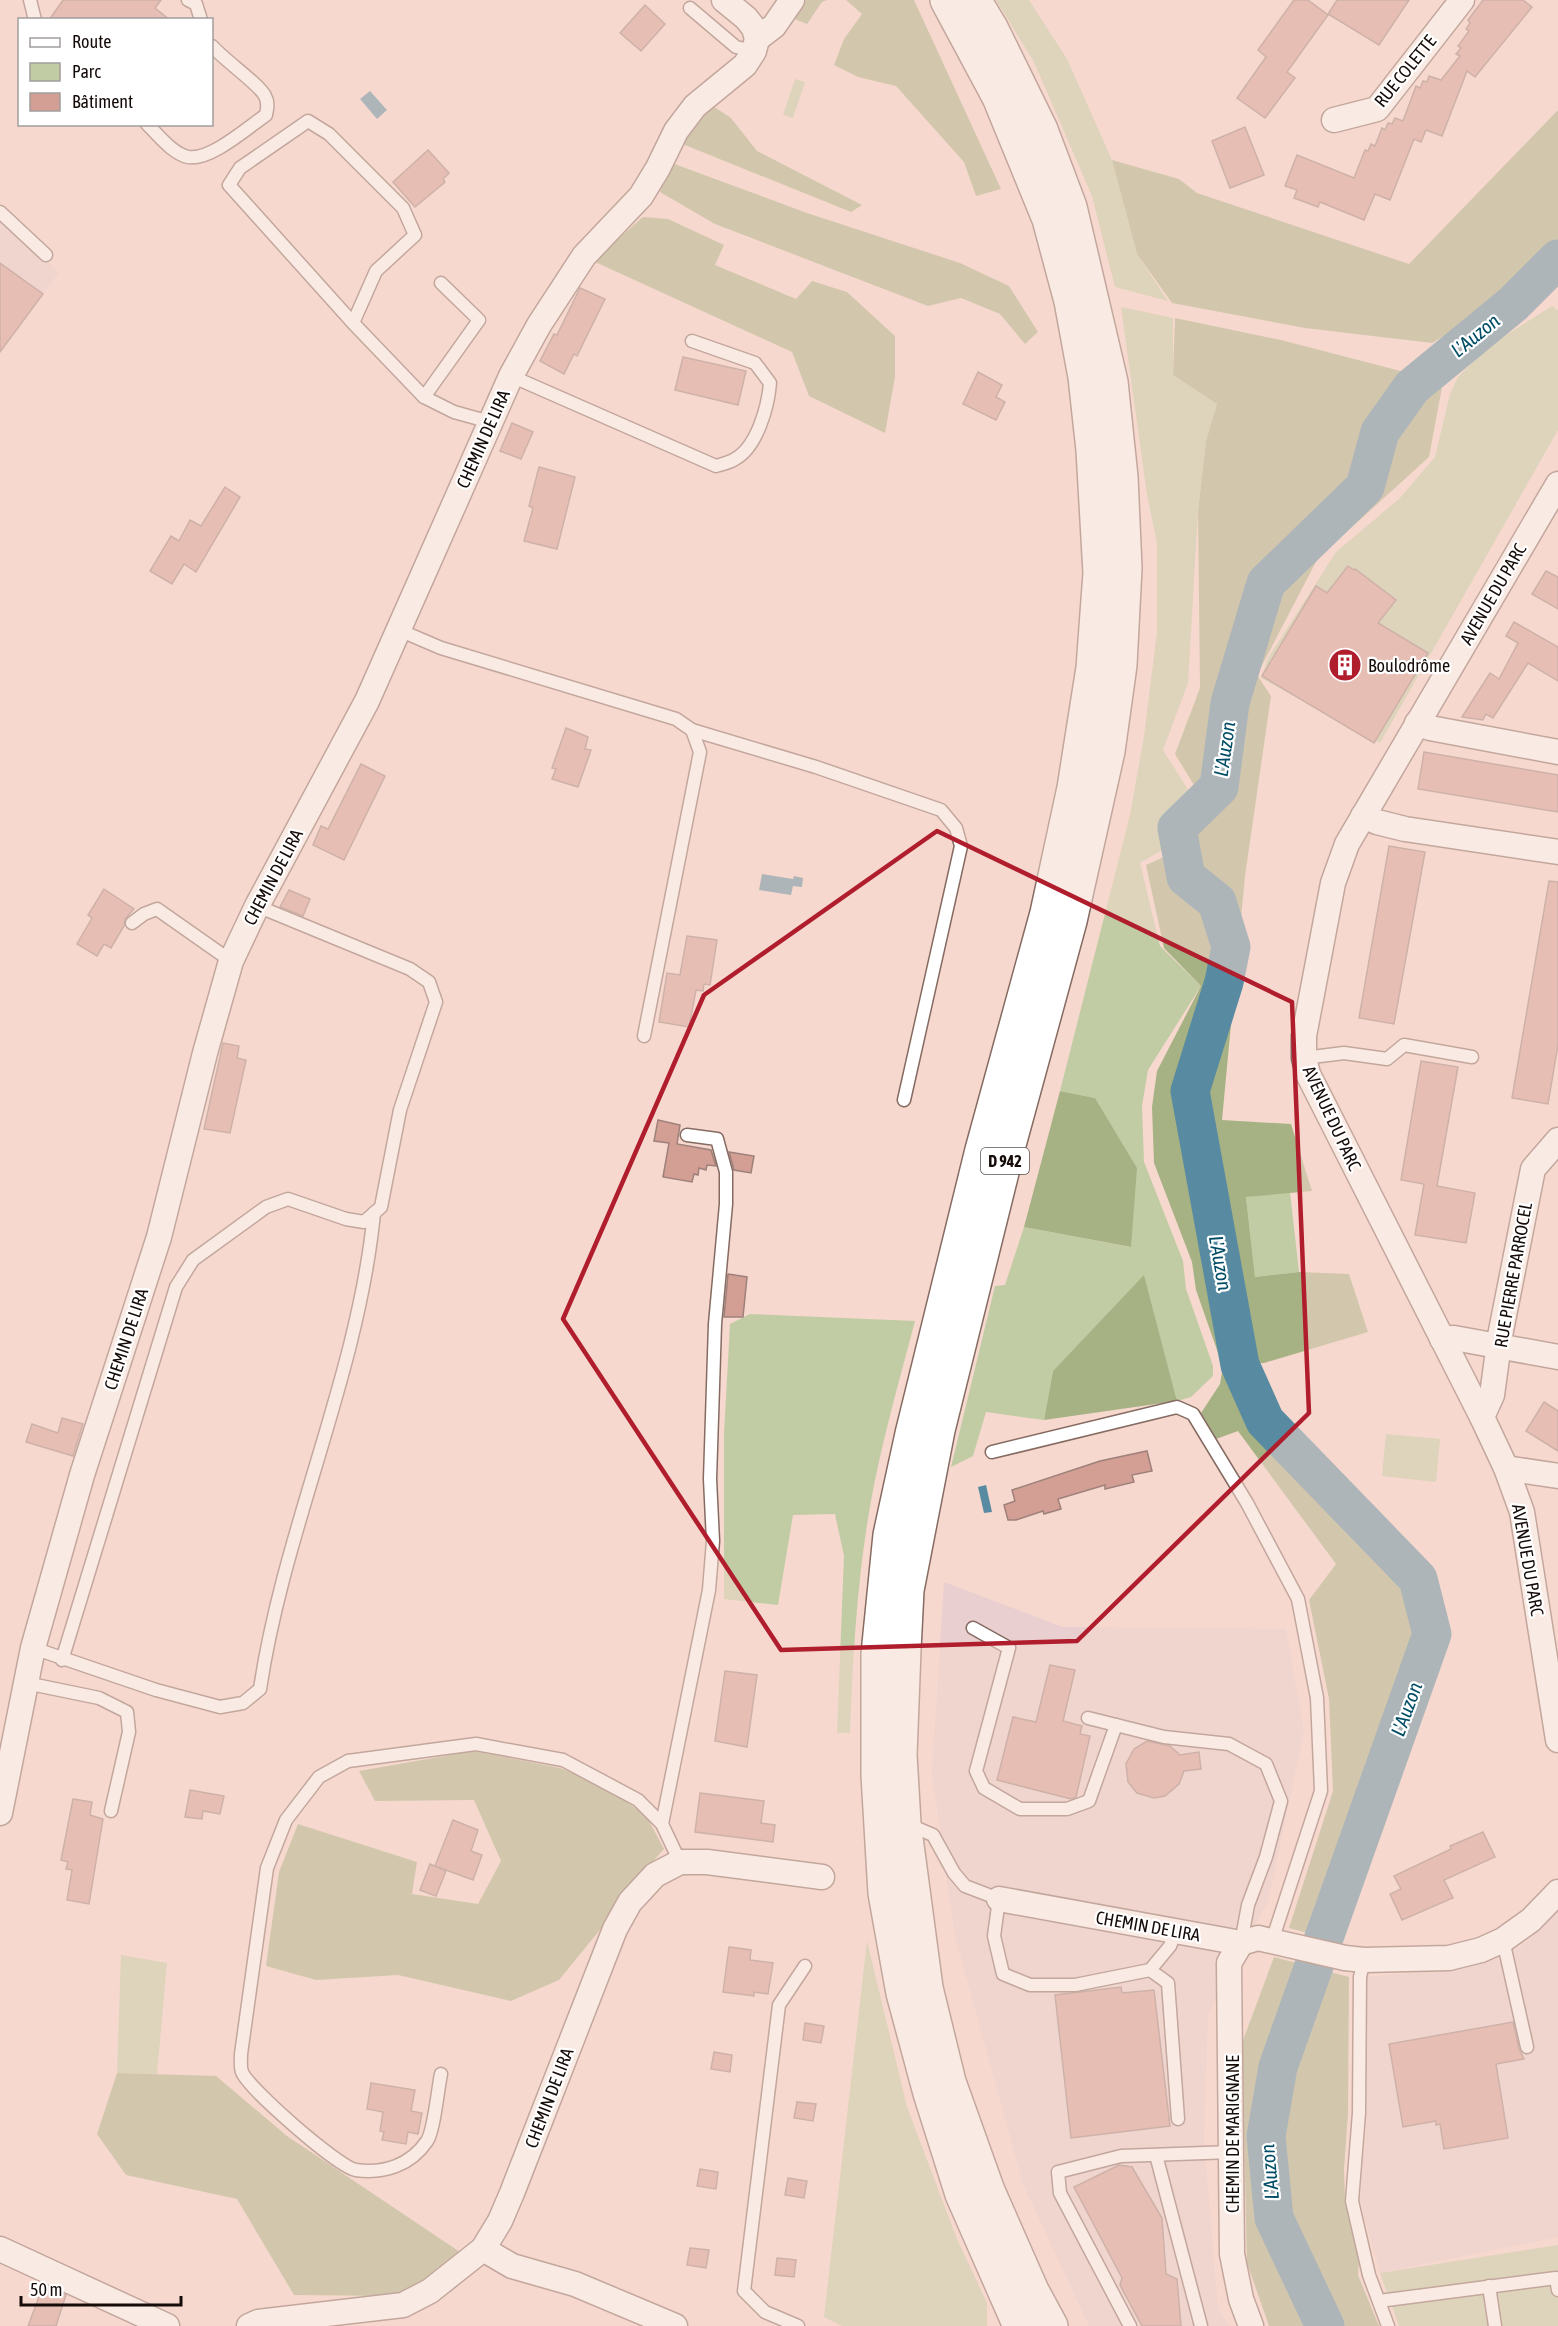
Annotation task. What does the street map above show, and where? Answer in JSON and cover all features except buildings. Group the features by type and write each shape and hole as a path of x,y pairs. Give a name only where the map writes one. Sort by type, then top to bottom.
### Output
{"main road":[{"name":"D 942","path":"947,0 999,97 1049,219 1071,301 1085,377 1094,450 1100,573 1093,668 1074,788 1047,913 982,1150 912,1434 890,1535 878,1654 878,1775 885,1893 903,1993 930,2093 962,2194 1020,2326"},
{"name":"D 942","path":"974,0 991,28 1041,130 1070,207 1112,382 1121,477 1125,568 1120,665 1108,751 1070,921 1007,1152 938,1430 916,1533 907,1590 904,1650 900,1755 904,1822 926,1988 949,2082 988,2191 1032,2290 1051,2326"}],"street":[{"path":"724,0 746,18 754,28 756,45"},
{"name":"CHEMIN DE LIRA","path":"0,1813 33,1648 82,1475 159,1237 205,1053 231,961 257,906 367,701 511,376 539,325 584,256 641,196 676,131 695,106 745,65 756,45 774,26 792,0"},
{"name":"RUE COLETTE","path":"1334,120 1377,109 1462,0"},
{"name":"AVENUE DU PARC","path":"1558,483 1347,844 1334,883 1304,1036 1304,1058 1308,1074 1482,1417 1506,1468 1522,1512 1558,1740"},
{"path":"1417,723 1430,728 1558,752"},
{"path":"1364,816 1405,829 1558,852"},
{"name":"RUE PIERRE PARROCEL","path":"1482,1417 1492,1395 1533,1169 1558,1140"},
{"path":"1442,1339 1454,1338 1558,1357"},
{"path":"1506,1468 1556,1478"},
{"name":"CHEMIN DE LIRA","path":"249,2326 258,2322 403,2304 430,2291 483,2249 501,2221 615,1929 630,1902 655,1875 680,1862 708,1862 822,1877"},
{"name":"CHEMIN DE LIRA","path":"999,1899 1241,1943 1258,1938 1355,1959 1449,1958 1481,1950 1503,1940 1531,1920 1558,1892"},
{"name":"CHEMIN DE MARIGNANE","path":"1241,1943 1229,1963 1232,2254 1241,2299 1251,2326"},
{"path":"0,2249 167,2326"},
{"path":"483,2249 512,2266 575,2284 675,2326"}],"lane":[{"path":"30,0 34,18"},
{"path":"188,0 196,4 200,18"},
{"path":"690,8 736,47 756,45"},
{"path":"149,126 176,151 188,157 207,155 266,115 268,105 265,95 213,47"},
{"path":"353,323 376,271 415,234 403,208 329,134 308,121 240,168 229,184 353,323 424,397 454,412 490,422"},
{"path":"0,212 46,255"},
{"path":"424,397 479,320 441,283"},
{"path":"511,376 716,466 735,459 750,444 768,405 770,383 755,363 692,341"},
{"path":"399,630 441,648 676,719 692,730 816,767 941,810 956,828 961,846 904,1100"},
{"path":"644,1036 700,752 692,730"},
{"path":"62,1660 176,1287 192,1260 266,1207 288,1199 346,1219 364,1222 381,1207 400,1110 436,1002 429,982 410,969 257,906"},
{"path":"132,923 144,914 157,909 231,961"},
{"path":"1304,1058 1344,1053 1387,1059 1404,1045 1472,1057"},
{"path":"662,1824 709,1590 713,1540 710,1479 715,1324 726,1204 726,1172 717,1139 687,1135"},
{"path":"33,1648 62,1660 220,1707 243,1702 260,1689 268,1638 280,1587 341,1381 369,1258 374,1213"},
{"path":"992,1452 1178,1407 1192,1414 1247,1503 1298,1599 1317,1698 1321,1791 1272,1941"},
{"path":"973,1628 1009,1648 976,1771 984,1788 1020,1809 1067,1809 1089,1801 1116,1725"},
{"path":"26,1683 99,1698 127,1712 129,1732 111,1810"},
{"path":"1088,1718 1164,1737 1228,1744 1266,1764 1281,1800 1266,1857 1248,1905 1241,1943"},
{"path":"441,2074 429,2139 412,2159 387,2170 353,2170 325,2151 253,2088 241,2071 241,2054 267,1868 286,1820 319,1777 348,1761 476,1744 563,1760 638,1800 662,1824 680,1862"},
{"path":"904,1822 933,1835 964,1886 999,1899 994,1936 1003,1974 1030,1985 1075,1985 1150,1970 1170,1946 1176,1931"},
{"path":"1503,1940 1527,2047"},
{"path":"1355,1959 1360,1977 1359,2113 1352,2201 1369,2275 1388,2326"},
{"path":"798,2326 765,2312 744,2291 778,2005 805,1966"},
{"path":"1150,1970 1168,1983 1178,2119"},
{"path":"1130,2326 1060,2193 1059,2172 1121,2156 1232,2152"},
{"path":"1156,2155 1201,2326"},
{"path":"1379,2301 1556,2277 1558,2290"},
{"path":"1489,2286 1495,2326"}],"highlighted area":[{"path":"937,831 1292,1002 1309,1413 1077,1641 781,1650 563,1319 704,995"}],"shaded area":[{"path":"0,219 59,273 0,346"},
{"path":"944,1582 1063,1627 1286,1629 1304,1732 1268,1902 1208,2015 1204,2140 1218,2309 1230,2326 1089,2326 1023,2184 955,1936 932,1773"},
{"path":"1558,1909 1558,2237 1380,2273 1360,2200 1367,2112 1367,1977 1468,1967 1521,1947"}],"green space":[{"path":"806,0 827,0 822,2 807,24 792,18"},
{"path":"846,0 914,0 1001,189 976,196 964,162 896,86 858,77 834,65 844,39 862,14"},
{"path":"996,0 1029,0 1067,59 1112,160 1137,254 1168,301 1115,287 1092,196 1034,62"},
{"path":"795,79 805,82 793,118 783,115"},
{"path":"713,106 731,118 757,151 862,205 851,212 680,143 689,123"},
{"path":"1558,110 1558,276 1507,299 1432,343 1305,328 1172,303 1137,254 1112,160 1179,179 1197,193 1409,264"},
{"path":"669,162 807,213 960,263 1009,286 1038,332 1025,344 1000,314 961,298 928,306 715,224 660,192"},
{"path":"643,217 668,219 724,245 715,265 796,299 812,281 847,292 895,336 895,377 885,433 809,396 792,352 593,261"},
{"path":"1552,306 1558,310 1558,430 1380,743 1261,678 1268,658 1336,552 1399,499 1435,457 1450,394 1458,377 1486,348"},
{"path":"1121,307 1173,318 1173,375 1217,404 1206,441 1198,511 1188,683 1163,750 1197,804 1174,827 1176,842 1140,863 1160,946 1201,986 1148,1070 1142,1106 1144,1162 1183,1261 1186,1289 1213,1366 1213,1376 1191,1397 1177,1401 1144,1276 1053,1371 1044,1420 986,1412 973,1456 951,1467 995,1286 1005,1285 1024,1227 1130,1247 1095,1098 1060,1091 1130,815 1144,736 1157,632 1157,543 1147,495"},
{"path":"1175,318 1281,340 1443,382 1429,457 1318,558 1257,675 1271,696 1245,876 1222,1120 1291,1124 1312,1191 1246,1197 1255,1277 1299,1272 1349,1274 1368,1332 1264,1363 1234,1364 1257,1422 1410,1584 1425,1633 1319,1936 1289,1928 1333,1791 1329,1699 1309,1600 1336,1564 1238,1431 1216,1439 1201,1413 1220,1384 1223,1367 1196,1290 1192,1262 1154,1163 1152,1107 1157,1071 1201,986 1164,948 1146,865 1188,846 1186,831 1208,808 1175,754 1200,688 1198,511 1206,441 1217,404 1173,375"},
{"path":"1060,1091 1095,1098 1137,1168 1131,1247 1024,1227"},
{"path":"1290,1192 1299,1272 1255,1277 1246,1197"},
{"path":"1144,1275 1177,1401 1044,1420 1053,1371"},
{"path":"750,1314 915,1321 884,1440 869,1511 857,1606 850,1733 837,1733 844,1556 835,1514 793,1515 778,1605 724,1599 724,1434 730,1324"},
{"path":"1386,1434 1440,1439 1436,1482 1382,1476"},
{"path":"473,1751 560,1768 602,1785 646,1815 664,1849 639,1877 608,1920 559,1980 511,2001 398,1975 316,1980 266,1966 279,1872 298,1824 417,1862 412,1894 478,1904 501,1861 474,1800 375,1801 359,1771"},
{"path":"867,1941 907,2107 957,2239 987,2303 987,2326 842,2326 824,2317"},
{"path":"121,1955 167,1963 157,2074 117,2073"},
{"path":"1274,1957 1349,1977 1345,2200 1360,2249 1358,2275 1379,2326 1269,2326 1247,2263 1242,2043"},
{"path":"117,2073 216,2076 287,2136 463,2254 398,2296 294,2295 237,2199 126,2175 97,2134"},
{"path":"1558,2245 1558,2326 1399,2326 1380,2273"}],"water":[{"path":"370,91 387,110 377,119 360,99"},
{"path":"762,874 793,879 794,876 803,878 802,887 793,886 791,895 759,890"},
{"path":"986,1485 992,1512 984,1513 978,1487"}],"waterway":[{"name":"L'Auzon","path":"1325,2326 1274,2218 1266,2136 1278,2067 1432,1634 1418,1579 1265,1421 1240,1365 1190,1091 1224,982 1231,947 1217,902 1186,877 1177,828 1219,787 1230,703 1266,583 1365,487 1380,432 1412,387 1513,304 1558,259"}],"place":[{"name":"Boulodrôme","path":"1345,665"}]}
